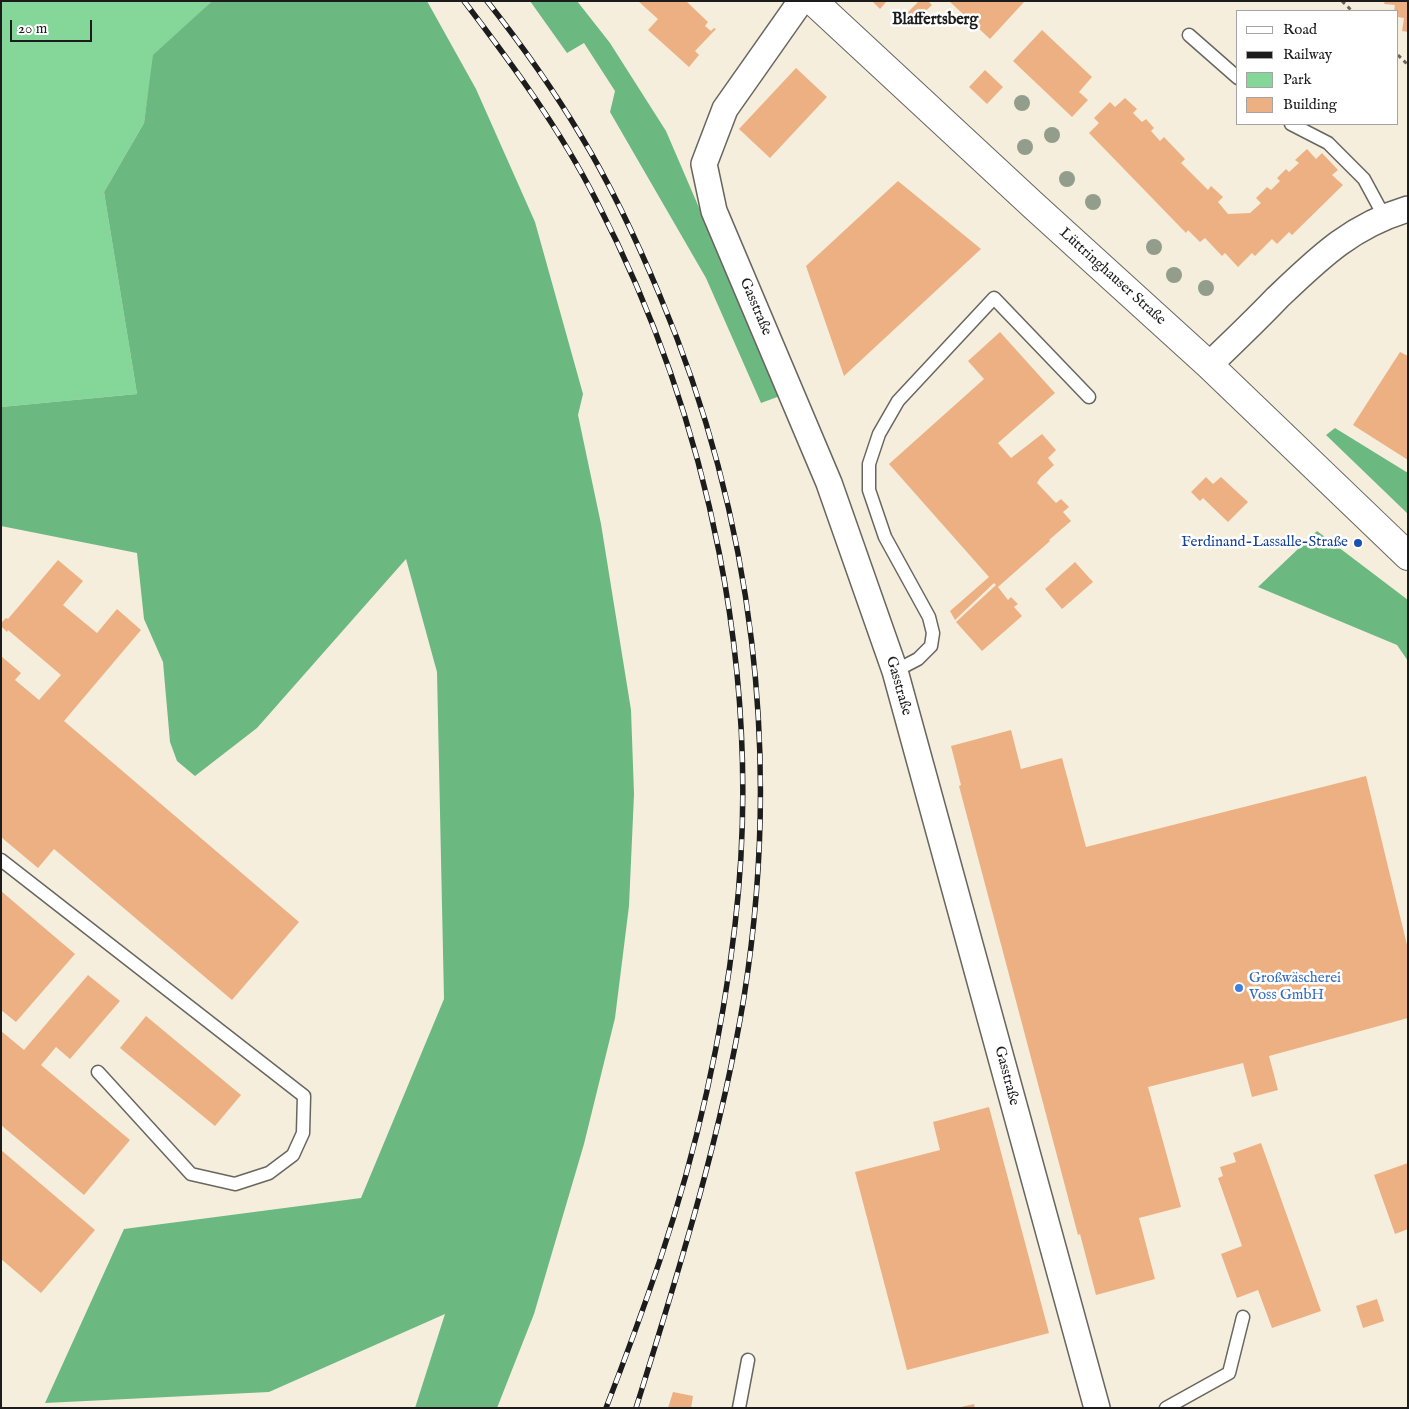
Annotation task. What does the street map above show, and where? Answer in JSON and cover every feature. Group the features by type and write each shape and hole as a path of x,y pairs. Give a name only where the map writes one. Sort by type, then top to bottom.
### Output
{"main road":[{"name":"Lüttringhauser Straße","path":"813,1 1209,365 1373,525 1408,556"}],"street":[{"name":"Gasstraße","path":"801,1 725,109 704,164 714,211 829,484 895,671 1096,1408"},
{"path":"1209,365 1314,262 1350,234 1384,216 1408,209"}],"lane":[{"path":"1188,35 1236,76"},
{"path":"1293,125 1328,143 1364,179 1384,216"},
{"path":"895,671 918,659 931,646 933,633 930,617 885,537 869,490 869,464 879,434 898,401 994,298 1089,397"},
{"path":"1,860 304,1096 303,1133 292,1155 269,1173 235,1184 191,1174 98,1072"},
{"path":"1166,1408 1229,1373 1243,1317"},
{"path":"739,1408 748,1360"}],"path":[{"path":"1342,1 1351,10"},
{"path":"1399,56 1408,65"}],"green space":[{"path":"1,1 212,1 154,55 144,123 104,192 137,394 1,407"},
{"path":"212,1 427,1 476,89 535,222 583,394 578,415 601,524 631,710 634,794 629,906 615,1018 584,1144 534,1314 497,1408 415,1408 445,1314 269,1392 45,1403 124,1229 361,1198 444,999 437,672 406,559 257,728 195,776 177,761 170,742 163,662 144,619 137,553 1,526 1,407 137,394 104,192 144,123 153,55"},
{"path":"530,1 577,1 610,43 666,131 780,396 761,403 706,278 610,112 615,91 584,43 567,53"},
{"path":"1335,428 1408,473 1408,514 1326,435"},
{"path":"1317,531 1408,600 1408,661 1397,645 1258,587"}],"building":[{"path":"638,1 686,1 708,22 705,26 711,31 714,28 716,29 695,51 699,55 689,67 648,30 658,19"},
{"path":"872,1 887,1 880,9"},
{"path":"919,1 928,1 932,5 915,21 907,13"},
{"path":"949,1 1023,1 1024,2 990,39"},
{"path":"1385,1 1408,1 1408,32 1402,31 1404,18 1399,17 1399,10 1394,10 1395,5 1384,4"},
{"path":"1042,30 1092,77 1079,92 1088,100 1072,117 1013,61"},
{"path":"796,68 827,97 770,158 739,129"},
{"path":"985,70 1003,87 987,104 969,87"},
{"path":"1125,98 1137,109 1133,113 1142,122 1146,119 1154,128 1151,131 1160,141 1164,137 1185,159 1181,163 1208,190 1211,186 1223,197 1218,202 1228,214 1250,213 1261,203 1256,198 1267,187 1271,190 1280,181 1277,178 1286,169 1289,172 1299,163 1295,160 1307,149 1316,159 1322,153 1338,170 1332,175 1343,185 1292,235 1289,232 1277,244 1272,239 1255,256 1252,253 1238,267 1225,253 1222,256 1205,238 1200,242 1188,230 1186,233 1089,133 1099,123 1094,118 1110,102 1115,107"},
{"path":"898,181 981,249 844,376 806,266"},
{"path":"1000,332 1055,393 998,443 1011,458 1042,434 1056,450 1048,458 1054,465 1037,483 1056,503 1061,499 1069,507 1063,512 1071,521 998,587 1008,600 1011,597 1018,604 1014,607 1022,616 982,651 956,622 996,585 994,583 955,620 950,611 989,577 889,464 984,379 968,361"},
{"path":"1400,352 1408,356 1408,460 1353,425"},
{"path":"1206,477 1213,484 1221,477 1248,502 1228,522 1203,498 1200,501 1191,492"},
{"path":"58,560 83,581 63,605 97,633 117,609 141,630 64,721 299,922 232,1000 54,849 38,868 1,837 1,656 21,673 15,680 39,700 61,675 8,630 7,632 1,626 1,623 6,618 8,619"},
{"path":"1075,562 1093,582 1062,609 1045,589"},
{"path":"1011,730 1021,769 1062,758 1086,847 1366,776 1408,949 1408,1018 1269,1056 1278,1090 1252,1097 1243,1063 1148,1087 1181,1207 1139,1218 1155,1279 1096,1295 1080,1234 1078,1235 959,786 961,785 951,746"},
{"path":"1,891 75,954 16,1022 1,1010"},
{"path":"88,975 120,1001 70,1059 56,1047 41,1065 130,1140 84,1195 1,1125 1,1031 24,1050"},
{"path":"146,1016 241,1095 215,1126 120,1048"},
{"path":"989,1107 1049,1333 907,1370 855,1172 940,1150 933,1122"},
{"path":"1261,1143 1321,1311 1272,1328 1258,1290 1237,1298 1221,1254 1242,1246 1218,1178 1223,1176 1220,1167 1236,1162 1233,1153"},
{"path":"1,1150 95,1230 41,1293 1,1259"},
{"path":"1408,1163 1408,1229 1395,1234 1374,1175"},
{"path":"1377,1299 1384,1321 1363,1328 1356,1306"},
{"path":"673,1392 693,1396 691,1408 668,1408"},
{"path":"974,1404 975,1408 961,1408 961,1407"}],"railway":[{"path":"464,1 517,73 567,148 596,200 636,284 670,371 698,461 719,552 734,645 742,738 742,832 735,925 723,1010 696,1136 673,1219 647,1297 606,1408"},
{"path":"487,1 548,84 592,155 624,214 660,296 692,380 718,466 738,553 752,640 759,729 760,818 755,907 744,997 711,1153 683,1256 636,1408"}],"place":[{"name":"Ferdinand-Lassalle-Straße","path":"1358,543"},
{"name":"Großwäscherei Voss GmbH","path":"1239,988"}],"district":[{"name":"Blaffertsberg","path":"935,21"}]}
